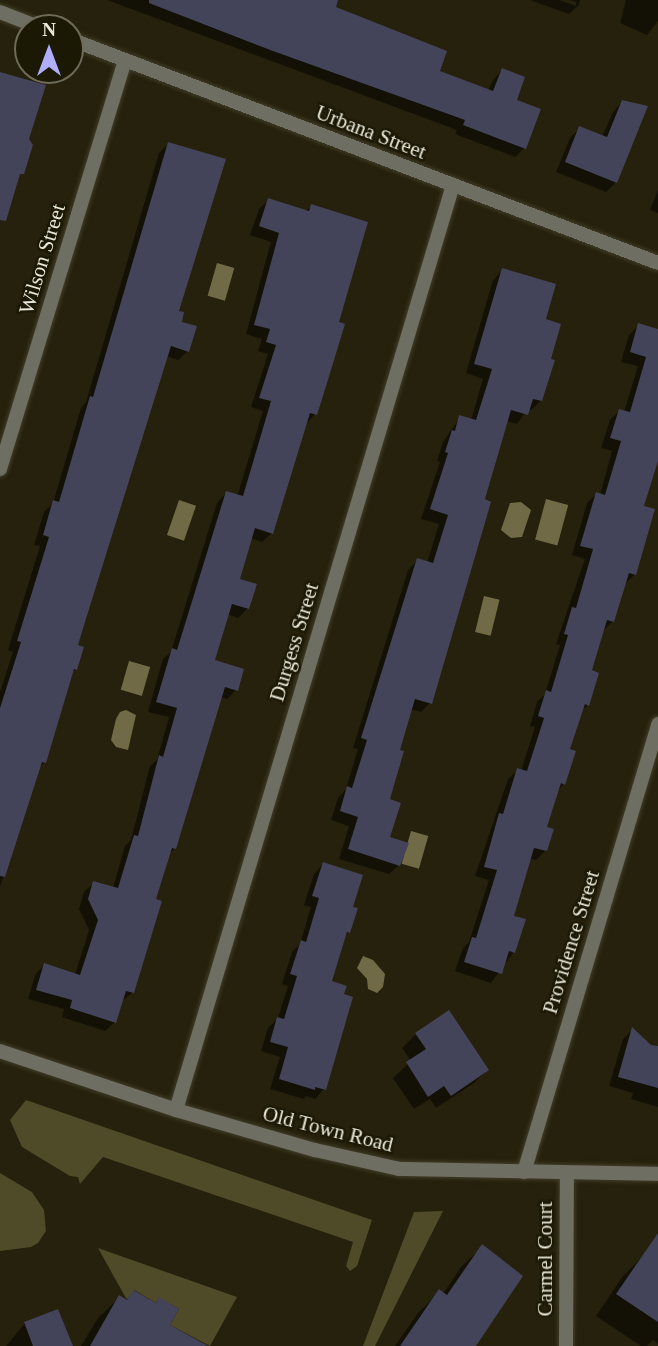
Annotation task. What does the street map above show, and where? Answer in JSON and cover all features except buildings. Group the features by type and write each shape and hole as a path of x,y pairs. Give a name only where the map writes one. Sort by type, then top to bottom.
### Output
{"street":[{"name":"Urbana Street","path":"84,45 658,263"},
{"name":"Wilson Street","path":"0,470 125,61"},
{"name":"Durgess Street","path":"176,1110 453,185"},
{"name":"Providence Street","path":"524,1172 658,724"},
{"name":"Old Town Road","path":"0,1051 176,1110 315,1150 398,1168 658,1174"},
{"name":"Carmel Court","path":"566,1346 567,1173"}],"shaded area":[{"path":"217,263 234,268 225,301 208,296"},
{"path":"546,499 568,505 557,546 535,540"},
{"path":"179,500 196,506 184,541 167,535"},
{"path":"521,502 531,510 522,537 511,538 501,530 510,503"},
{"path":"484,596 500,600 491,636 475,632"},
{"path":"129,661 150,667 142,696 121,690"},
{"path":"126,710 136,715 128,750 116,747 111,740 116,719 120,712"},
{"path":"411,831 428,836 419,869 402,864"},
{"path":"363,956 373,960 385,974 383,987 377,993 368,989 367,979 357,968"},
{"path":"26,1100 372,1220 357,1266 350,1271 346,1266 353,1242 103,1157 80,1184 78,1177 70,1176 22,1147 10,1120"},
{"path":"0,1173 32,1192 44,1210 46,1231 38,1243 31,1247 0,1251"},
{"path":"443,1211 375,1346 363,1346 414,1212"},
{"path":"98,1248 237,1297 210,1346 170,1325 179,1309 159,1298 156,1303 134,1290 127,1300"}]}
